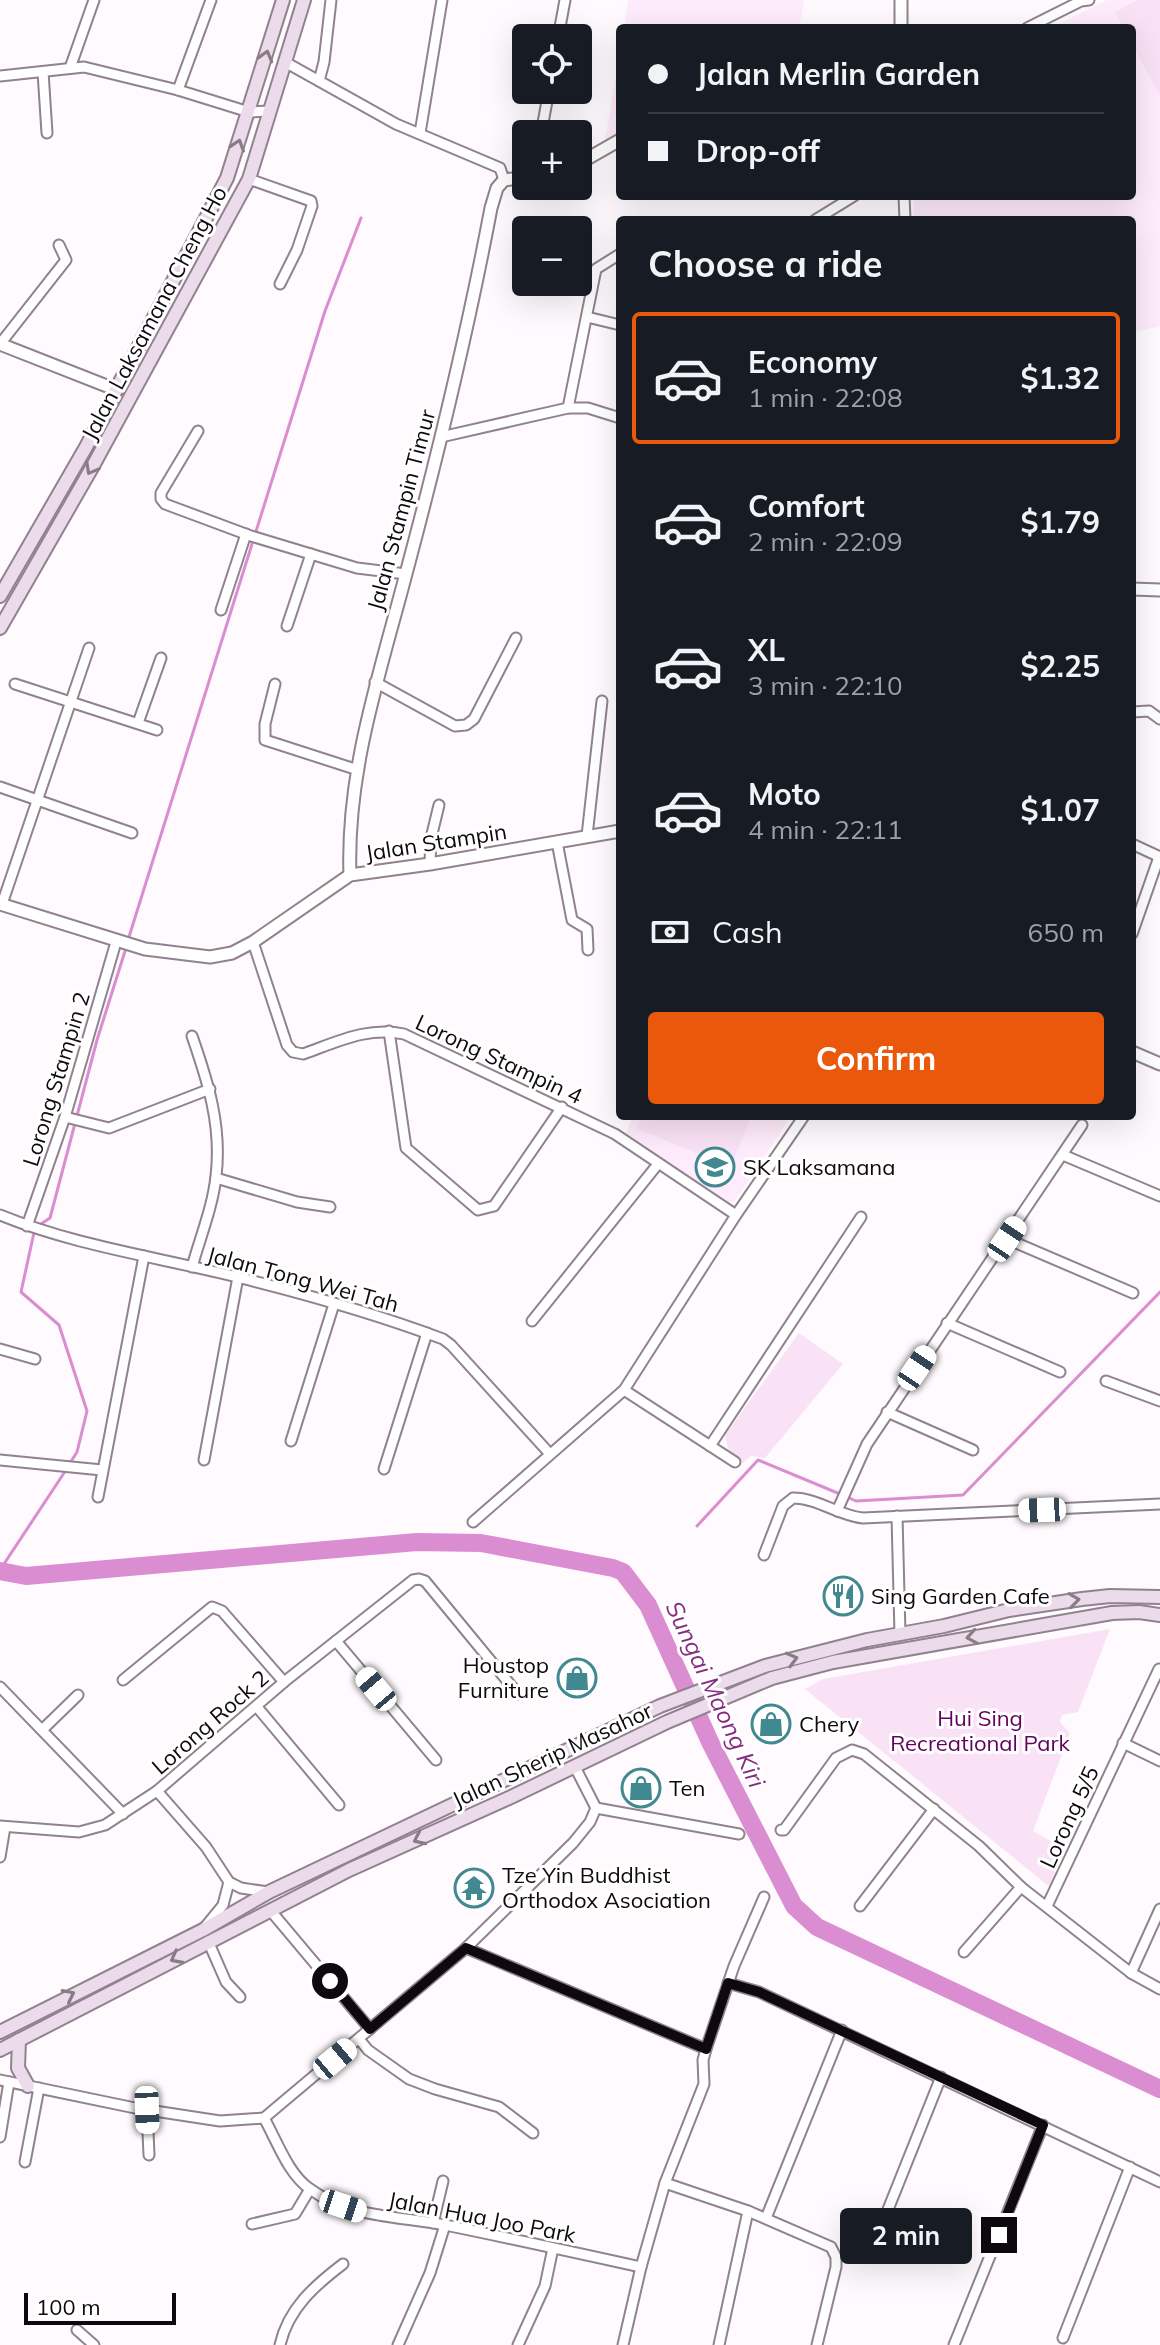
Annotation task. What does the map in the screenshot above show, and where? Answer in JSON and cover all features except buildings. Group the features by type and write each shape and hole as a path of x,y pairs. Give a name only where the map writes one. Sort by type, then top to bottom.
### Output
{"main road":[{"name":"Jalan Laksamana Cheng Ho","path":"0,596 117,390 227,178 283,0"},
{"name":"Jalan Laksamana Cheng Ho","path":"0,628 94,464 249,179 304,0"},
{"name":"Jalan Sherip Masahor","path":"0,2050 206,1935 269,1892 660,1706 718,1682 816,1652 1009,1610 1110,1596 1160,1597"},
{"name":"Jalan Sherip Masahor","path":"0,2032 206,1935 208,1930 259,1905 270,1910 667,1722 772,1678 833,1662 1112,1613 1160,1615"},
{"path":"19,2040 18,2068 34,2087"}],"street":[{"path":"70,68 94,0"},
{"path":"178,90 211,0"},
{"path":"319,81 331,0"},
{"path":"420,133 442,0"},
{"path":"561,24 565,0"},
{"path":"901,0 901,24"},
{"path":"1035,24 1089,0"},
{"path":"285,62 396,124 500,168 504,180 512,179"},
{"path":"0,76 70,68 97,69 249,112 269,111"},
{"path":"43,72 47,133"},
{"path":"592,156 616,142"},
{"path":"249,179 311,201 297,250 280,284"},
{"name":"Jalan Stampin Timur","path":"350,875 349,847 358,770 375,682 441,437 493,198 504,180"},
{"path":"822,216 848,200"},
{"path":"59,245 66,260 0,344 117,390"},
{"path":"568,408 596,269 616,256"},
{"path":"587,317 616,324"},
{"path":"441,437 568,408 588,408 616,417"},
{"path":"198,431 161,493 165,504 248,535 357,568 406,574"},
{"path":"221,610 248,535"},
{"path":"287,626 311,554"},
{"path":"1136,589 1160,590"},
{"path":"375,682 455,726 466,725 474,719 516,638"},
{"path":"1,904 89,648"},
{"path":"138,723 161,658"},
{"path":"15,684 157,730"},
{"path":"275,684 265,724 265,740 358,770"},
{"path":"587,836 602,701"},
{"path":"1136,712 1149,711 1160,719"},
{"path":"0,787 132,833"},
{"path":"430,864 431,838 439,805"},
{"name":"Jalan Stampin","path":"1,904 145,949 210,957 232,953 253,942 350,875 616,832"},
{"path":"557,842 572,920 587,929 588,950"},
{"path":"1136,846 1160,857 1136,923"},
{"name":"Lorong Stampin 2","path":"30,1227 69,1118 119,942"},
{"name":"Lorong Stampin 4","path":"253,942 287,1045 293,1052 303,1054 367,1031 404,1034 615,1134 736,1215"},
{"path":"389,1031 406,1148 478,1210 494,1206 562,1107"},
{"path":"192,1036 210,1089 218,1136 216,1178 192,1267"},
{"path":"1136,1054 1160,1064"},
{"path":"69,1118 109,1128 210,1089"},
{"path":"473,1522 624,1390 736,1215 801,1120"},
{"path":"838,1509 867,1444 887,1412 1082,1125"},
{"path":"1063,1155 1160,1196"},
{"path":"532,1321 658,1164"},
{"path":"216,1178 297,1202 330,1207"},
{"name":"Jalan Tong Wei Tah","path":"0,1215 47,1233 238,1277 427,1333 451,1345 550,1454"},
{"path":"710,1446 861,1217"},
{"path":"1007,1239 1133,1293"},
{"path":"98,1497 144,1256"},
{"path":"204,1460 238,1277"},
{"path":"291,1441 334,1304"},
{"path":"947,1323 1060,1372"},
{"path":"384,1469 427,1333"},
{"path":"0,1349 35,1359"},
{"path":"1106,1381 1160,1401"},
{"path":"624,1390 735,1462"},
{"path":"887,1412 973,1450"},
{"path":"0,1460 102,1470"},
{"path":"764,1555 783,1506 788,1501 805,1498 863,1518 1160,1504"},
{"path":"897,1516 900,1634"},
{"name":"Lorong Rock 2","path":"2,1826 79,1832 105,1825 157,1791 284,1682 413,1580 425,1581 518,1694"},
{"path":"123,1680 212,1607 222,1611 284,1682"},
{"path":"336,1641 436,1760"},
{"name":"Lorong 5/5","path":"1047,1906 1159,1669"},
{"path":"0,1687 123,1814"},
{"path":"42,1730 78,1695"},
{"path":"257,1707 339,1805"},
{"path":"1123,1743 1160,1761"},
{"path":"781,1830 836,1758 852,1750 864,1754 979,1846 1021,1887 1131,1973 1160,1989"},
{"path":"575,1767 596,1808"},
{"path":"157,1791 206,1847 229,1882 241,1888 269,1892"},
{"path":"596,1808 739,1834"},
{"path":"0,2137 5,2081 147,2110 220,2121 264,2118 466,1948 573,1843 590,1822 596,1808"},
{"path":"860,1906 934,1809"},
{"path":"0,1857 2,1826"},
{"path":"229,1882 223,1905 206,1935 226,1982 240,1997"},
{"path":"964,1952 1021,1887"},
{"path":"623,2345 665,2183 701,2095 706,2049 728,1983 764,1897"},
{"path":"1131,1973 1160,1909"},
{"path":"270,1910 370,2029"},
{"path":"466,1948 706,2049"},
{"path":"728,1983 759,1992 842,2030 1160,2182"},
{"path":"766,2218 842,2030"},
{"path":"359,2039 368,2050 409,2079 499,2107 533,2133"},
{"path":"873,2247 941,2077"},
{"path":"25,2162 34,2087"},
{"path":"147,2110 149,2155"},
{"name":"Jalan Hua Joo Park","path":"264,2118 293,2172 310,2189 343,2206 372,2215 445,2225 641,2267"},
{"path":"954,2345 1043,2125"},
{"path":"1063,2338 1130,2167"},
{"path":"433,2223 443,2181"},
{"path":"665,2183 748,2211 831,2247 836,2257 833,2283 817,2345"},
{"path":"252,2224 295,2214 310,2189"},
{"path":"719,2345 748,2211"},
{"path":"398,2345 430,2273 445,2225"},
{"path":"518,2345 545,2286 553,2248"},
{"path":"280,2345 283,2329 312,2288 343,2264"},
{"path":"77,2330 94,2345"}],"shaded area":[{"path":"628,0 804,0 800,24 625,24"},
{"path":"1107,0 1160,0 1160,326 1136,331 1136,216 914,216 914,200 1136,200 1136,24 1059,24"},
{"path":"616,75 616,134 605,141"},
{"name":"SK Laksamana","path":"631,1120 788,1120 735,1201 725,1204 626,1133"}],"green space":[{"path":"1137,0 1160,0 1160,96 1136,51 1136,24 1121,24 1115,12"},
{"path":"640,1120 749,1120 731,1167 637,1129"},
{"path":"799,1333 843,1364 765,1458 751,1456 743,1463 729,1452 725,1435"},
{"name":"Hui Sing Recreational Park","path":"1110,1629 1078,1712 1062,1715 1060,1722 1070,1733 1033,1831 1063,1848 1050,1887 805,1689 823,1679"}],"waterway":[{"path":"128,940 325,311 361,218"},
{"path":"70,1463 77,1452 87,1411 59,1325 21,1292 35,1228 50,1218 97,1040 126,948"},
{"path":"847,1497 856,1501 963,1495 1160,1292"},
{"path":"697,1526 758,1460 840,1494"},
{"path":"0,1570 66,1470"},
{"name":"Sungai Maong Kiri","path":"0,1571 26,1576 417,1542 481,1543 623,1572 648,1605 711,1744 794,1906 817,1927 1160,2089"}],"place":[{"name":"SK Laksamana","path":"715,1167"},
{"name":"Sing Garden Cafe","path":"843,1596"},
{"name":"Houstop Furniture","path":"577,1678"},
{"name":"Chery","path":"771,1724"},
{"name":"Ten","path":"641,1788"},
{"name":"Tze Yin Buddhist Orthodox Asociation","path":"474,1888"}],"route":[{"path":"330,1981 370,2029 466,1948 706,2049 728,1983 759,1992 1043,2125 999,2235"}]}
